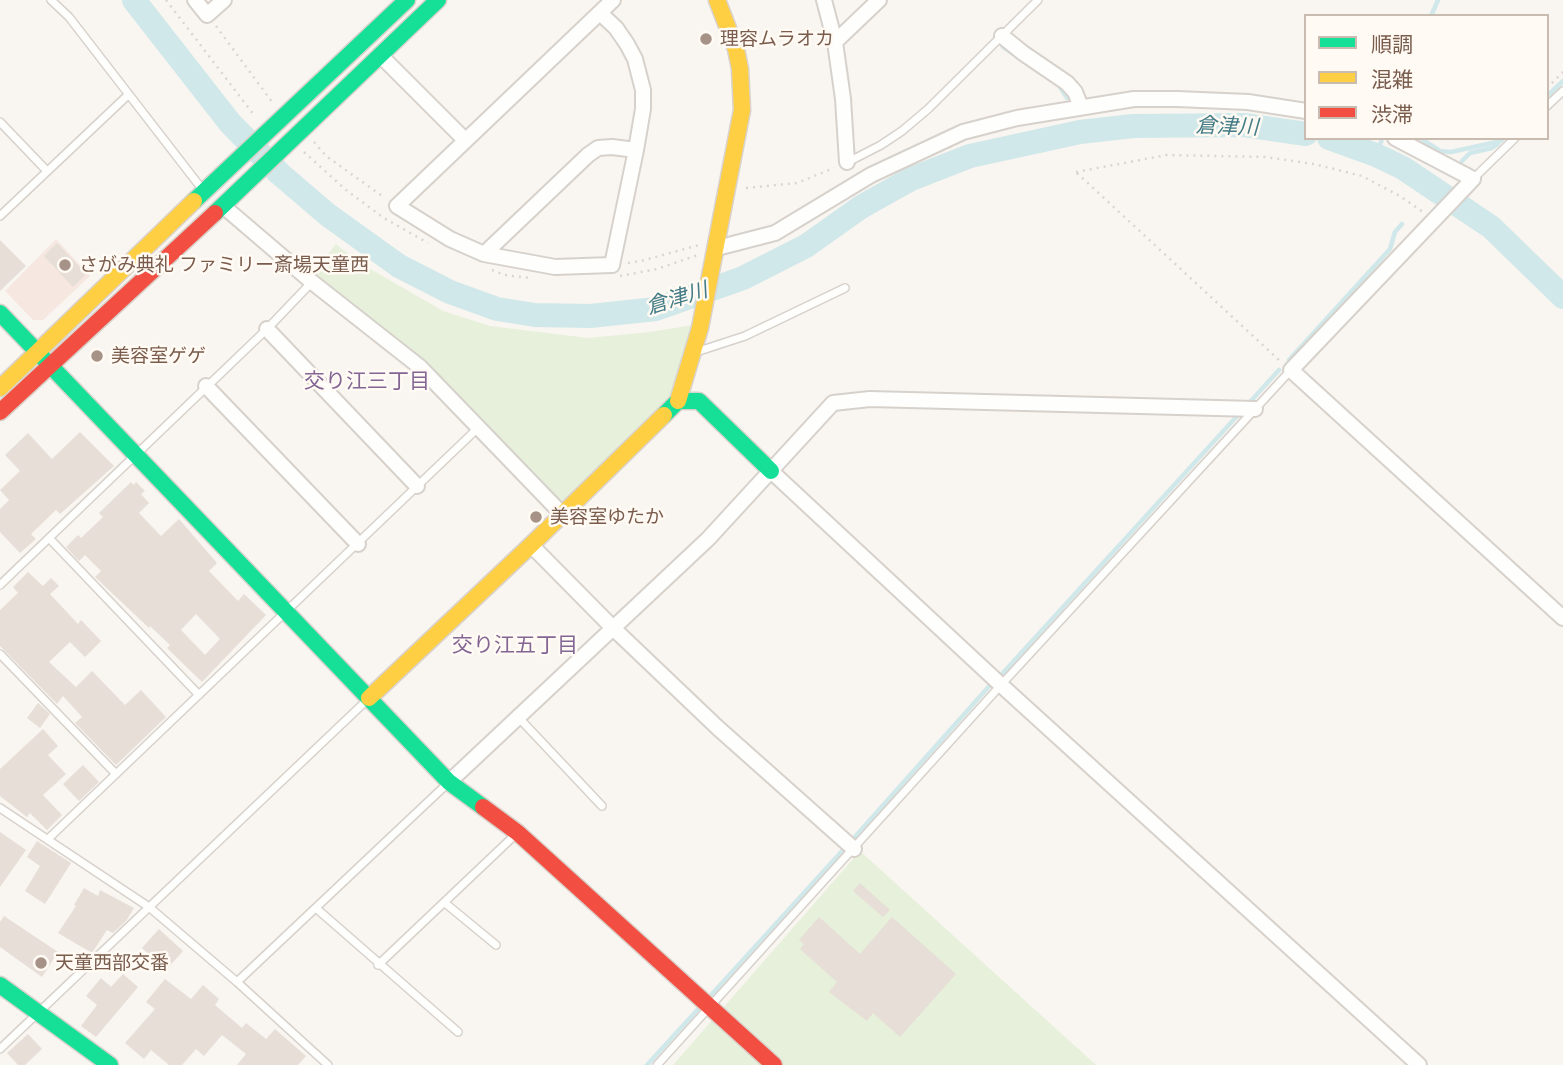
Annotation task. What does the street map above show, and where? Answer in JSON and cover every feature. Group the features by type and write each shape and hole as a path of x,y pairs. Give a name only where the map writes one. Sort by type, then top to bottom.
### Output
{"street":[{"path":"195,0 207,15 223,0"},
{"path":"0,388 282,116 407,0"},
{"path":"0,412 223,206 438,0"},
{"path":"600,13 616,28 627,44 641,75 643,110 612,265 555,267 484,254 450,239 397,206 613,0"},
{"path":"369,698 678,401 700,328 740,131 742,89 736,49 717,0"},
{"path":"824,0 835,42 843,99 847,162"},
{"path":"835,42 879,0"},
{"path":"1002,36 1067,83 1075,92 1081,107"},
{"path":"380,55 466,140"},
{"path":"717,249 775,233 871,175 963,132 1017,118 1134,99 1248,102 1304,111"},
{"path":"1398,140 1471,182 1291,370 1563,618"},
{"path":"484,254 587,155 598,148 636,150"},
{"path":"223,206 312,282 420,367 562,514"},
{"path":"0,313 449,782 518,833 774,1065"},
{"path":"267,329 417,486"},
{"path":"206,386 358,544"},
{"path":"449,782 708,539 833,403 870,399 1255,409"},
{"path":"678,401 699,401 1001,685 1419,1065"},
{"path":"531,545 718,728 854,849"},
{"path":"0,985 110,1065"}],"lane":[{"path":"51,0 69,17 204,192"},
{"path":"847,162 902,131 1038,0"},
{"path":"1549,104 1563,91"},
{"path":"0,216 128,95"},
{"path":"0,122 47,171"},
{"path":"1471,182 1513,140"},
{"path":"0,585 267,329 312,282"},
{"path":"692,353 745,336 845,288"},
{"path":"657,1065 1291,370"},
{"path":"48,839 480,427"},
{"path":"49,538 199,695"},
{"path":"0,653 117,774"},
{"path":"0,1049 369,698"},
{"path":"519,718 602,806"},
{"path":"237,982 449,782"},
{"path":"0,808 149,907 328,1065"},
{"path":"378,965 518,833"},
{"path":"445,903 496,945"},
{"path":"317,909 378,965 458,1032"}],"path":[{"path":"166,0 254,116"},
{"path":"207,15 282,116"},
{"path":"1549,86 1563,72"},
{"path":"302,129 326,156 397,206"},
{"path":"1291,370 1076,172 1167,155 1277,159 1314,164 1362,176 1435,218"},
{"path":"729,188 797,183 847,162"},
{"path":"612,265 717,249"}],"shaded area":[{"path":"56,239 90,276 43,320 33,320 5,291"}],"green space":[{"path":"336,244 360,263 443,311 490,326 588,338 693,325 672,400 562,506 424,362 313,274"},
{"path":"860,851 1096,1065 673,1065"}],"building":[{"path":"0,240 26,266 0,291"},
{"name":"さがみ典礼 ファミリー斎場天童西","path":"57,243 86,274 73,287 44,256"},
{"path":"80,432 114,466 60,514 56,510 31,534 36,539 20,553 0,532 0,509 9,500 0,490 20,471 5,455 28,433 52,459"},
{"path":"131,482 134,485 136,482 145,491 141,494 149,503 139,513 161,536 179,519 217,563 209,571 238,601 244,594 266,615 202,682 167,648 170,645 95,577 101,571 85,555 79,561 66,547 78,535 81,538 103,517 99,513","holes":["196,614 220,639 205,655 181,630"]},
{"path":"28,572 43,586 51,578 59,586 50,594 78,624 81,620 101,641 85,657 70,642 49,662 76,687 92,671 125,705 141,690 166,717 116,765 75,723 82,717 63,696 57,704 0,646 0,610 18,593 13,587"},
{"path":"38,703 50,714 40,728 27,718"},
{"path":"43,729 58,746 48,755 66,774 43,795 62,815 47,830 30,813 27,817 0,796 0,769"},
{"path":"83,765 99,782 79,801 63,784"},
{"path":"0,832 26,850 0,887"},
{"path":"37,841 71,863 45,904 25,891 40,866 27,857"},
{"path":"860,883 890,910 883,917 853,891"},
{"path":"84,888 98,896 100,890 134,908 126,921 113,933 107,930 92,953 58,933"},
{"path":"4,916 58,952 42,977 0,947 0,922"},
{"path":"819,917 860,954 892,917 956,974 900,1037 873,1013 867,1021 829,992 837,982 800,949 804,944 799,940"},
{"path":"159,929 183,951 166,970 142,948"},
{"path":"123,974 138,987 96,1037 81,1026 97,1005 86,996 101,978 111,987"},
{"path":"165,979 191,999 203,985 219,999 215,1005 242,1028 246,1023 266,1039 275,1029 306,1056 298,1065 237,1065 246,1054 222,1035 204,1056 196,1049 182,1065 169,1065 151,1050 144,1059 125,1043 155,1009 146,1002"},
{"path":"28,1034 42,1049 25,1065 18,1065 7,1053"}],"waterway":[{"name":"倉津川","path":"134,0 230,123 280,174 328,215 399,266 450,292 497,309 535,315 590,316 656,309 743,278 806,246 861,207 911,179 970,156 1080,132 1133,126 1244,125 1304,134"},
{"path":"1432,14 1438,0"},
{"path":"1003,47 1039,72"},
{"path":"1549,94 1563,81"},
{"path":"1058,84 1067,98"},
{"name":"倉津川","path":"1335,140 1403,168 1491,227 1563,297"},
{"path":"1376,155 1382,140"},
{"path":"1423,140 1440,151 1451,152 1502,140"},
{"path":"1462,161 1470,153 1498,144"},
{"path":"1289,360 1390,249 1395,232 1402,224"},
{"path":"1250,402 1279,370"},
{"path":"1002,674 1238,415"},
{"path":"853,839 992,683"},
{"path":"712,994 843,850"},
{"path":"647,1065 700,1007"}],"traffic: fast":[{"path":"194,201 407,0"},
{"path":"215,213 438,0"},
{"path":"0,313 449,782 483,807"},
{"path":"664,415 678,401 699,401 771,471"},
{"path":"0,985 110,1065"}],"traffic: slow":[{"path":"678,401 700,328 742,110 736,49 717,0"},
{"path":"0,388 194,201"},
{"path":"369,698 664,415"}],"traffic: jam":[{"path":"0,412 215,213"},
{"path":"483,807 518,833 774,1065"}],"place":[{"name":"理容ムラオカ","path":"706,39"},
{"name":"さがみ典礼 ファミリー斎場天童西","path":"65,265"},
{"name":"美容室ゲゲ","path":"97,356"},
{"name":"美容室ゆたか","path":"536,517"},
{"name":"天童西部交番","path":"41,963"}],"district":[{"name":"交り江三丁目","path":"367,382"},
{"name":"交り江五丁目","path":"515,646"}]}
